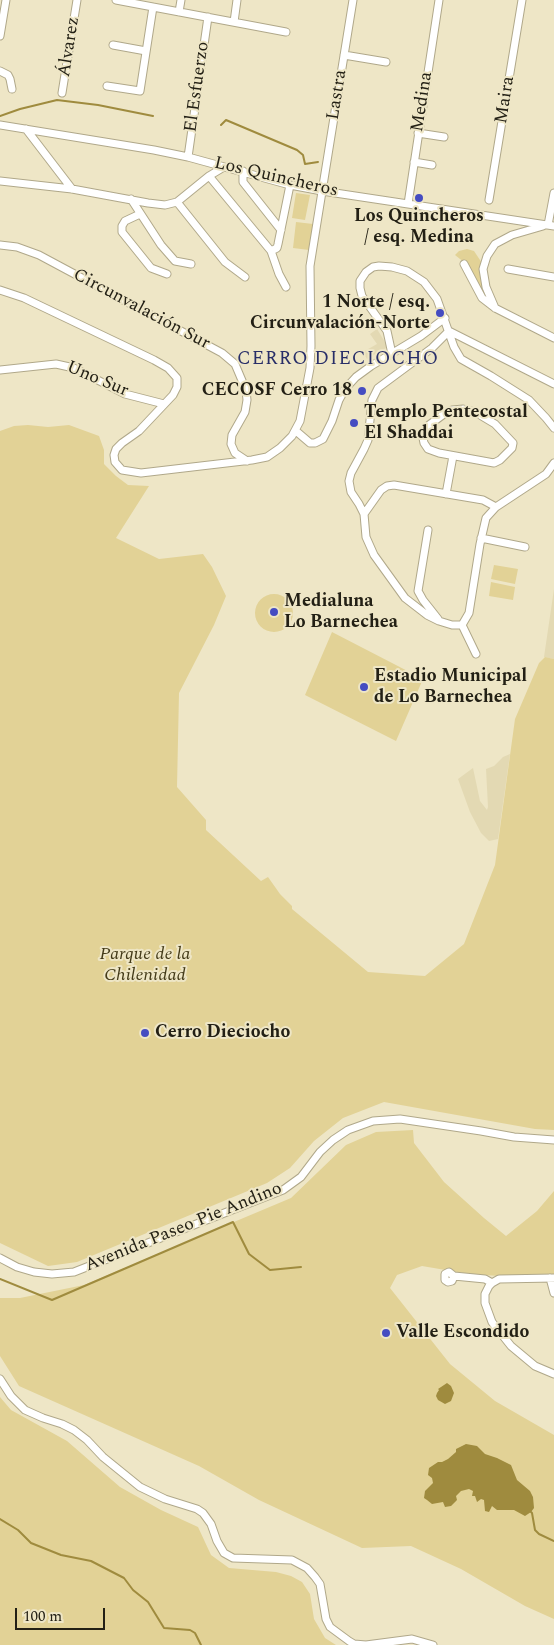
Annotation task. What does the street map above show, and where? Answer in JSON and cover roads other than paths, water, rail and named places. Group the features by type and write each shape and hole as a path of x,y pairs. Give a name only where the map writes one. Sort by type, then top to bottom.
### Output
{"street":[{"path":"0,36 6,0"},
{"name":"Álvarez","path":"62,94 77,0"},
{"path":"116,0 286,32"},
{"path":"179,12 181,0"},
{"path":"234,22 237,0"},
{"name":"Lastra","path":"296,431 302,417 311,361 310,266 353,0"},
{"name":"Medina","path":"408,204 439,0"},
{"name":"Maira","path":"489,200 522,0"},
{"path":"107,86 140,91 153,8"},
{"name":"El Esfuerzo","path":"188,157 208,17"},
{"path":"113,45 146,51"},
{"path":"344,55 386,62"},
{"path":"0,70 8,75 12,89"},
{"name":"Los Quincheros","path":"0,125 154,150 322,191 551,225"},
{"path":"26,128 72,189"},
{"path":"418,133 444,137"},
{"path":"414,162 432,165"},
{"path":"0,181 72,189 165,205 178,202 209,176 224,167"},
{"path":"243,171 243,182 281,230"},
{"path":"209,176 270,251 286,287"},
{"path":"270,251 276,248 278,244 290,184"},
{"path":"495,308 486,287 483,269 487,256 495,244 512,235 551,225 554,195"},
{"path":"131,199 161,245 175,261 191,264"},
{"path":"178,202 226,262 245,277"},
{"path":"140,214 125,221 122,226 122,232 151,268 167,274"},
{"name":"Circunvalación Sur","path":"0,245 17,247 39,255 222,352 235,364 246,390 247,400 244,412 232,436 231,444 235,453 248,461"},
{"path":"464,264 482,298 495,308 554,338"},
{"path":"392,354 387,331 362,296 360,288 360,281 367,270 379,266 397,268 412,273 424,282 437,299 454,347 461,359 529,400 554,428"},
{"path":"508,269 554,277"},
{"path":"0,290 29,300 154,360 168,368 177,378 178,383 173,395 135,435 118,447 114,457 116,464 128,472 248,461 262,458 284,445 296,431 310,443 315,443 323,439 339,400 345,389 356,377 421,336 445,318"},
{"path":"449,331 554,384"},
{"path":"449,331 432,348 378,388 372,400 368,440 351,472 349,481 351,492 360,504 364,514 366,537 374,555 405,598 426,615 452,626 462,626"},
{"name":"Uno Sur","path":"0,370 56,364 74,368 125,394 164,404"},
{"path":"467,409 481,414 495,424 513,444 512,449 495,463 453,456 430,450 423,440 425,431 432,422 452,410 467,409"},
{"path":"446,494 453,456"},
{"path":"462,626 469,613 486,518 496,507 540,478 554,463"},
{"path":"364,514 380,490 390,485 483,500 496,507"},
{"path":"428,530 418,591 439,621"},
{"path":"481,538 525,547"},
{"path":"462,626 476,654"},
{"name":"Avenida Paseo Pie Andino","path":"0,1258 17,1267 34,1272 52,1274 74,1272 284,1190 301,1177 320,1152 333,1140 348,1130 373,1121 400,1119 514,1137 554,1140"},
{"path":"454,1276 485,1279 492,1282 503,1279 552,1278 554,1293"},
{"path":"492,1282 485,1294 485,1303 487,1312 495,1327 511,1346 530,1363 554,1374"},
{"path":"0,1379 10,1396 25,1410 74,1430 140,1487 165,1499 204,1513 224,1553 233,1558 292,1560 307,1568 320,1584 326,1619 330,1627 344,1639 354,1644 412,1639 433,1645"}],"waterway":[{"path":"0,116 57,100 98,105 153,116"},
{"path":"221,125 226,120 297,150 303,155 305,164 318,162"},
{"path":"0,1279 52,1300 233,1222 249,1254 270,1270 301,1267"},
{"path":"531,1512 535,1530 554,1541"},
{"path":"0,1519 18,1530 31,1543 61,1555 91,1561 124,1578 133,1590 148,1602 164,1628 190,1630 195,1633 201,1645"}],"place":[{"name":"Los Quincheros / esq. Medina","path":"419,198"},
{"name":"1 Norte / esq. Circunvalación-Norte","path":"440,313"},
{"name":"CECOSF Cerro 18","path":"362,391"},
{"name":"Templo Pentecostal El Shaddai","path":"354,423"},
{"name":"Medialuna Lo Barnechea","path":"274,612"},
{"name":"Estadio Municipal de Lo Barnechea","path":"364,687"},
{"name":"Cerro Dieciocho","path":"145,1033"},
{"name":"Valle Escondido","path":"386,1333"}],"district":[{"name":"CERRO DIECIOCHO","path":"338,360"}],"park label":[{"name":"Parque de la Chilenidad","path":"145,965"}]}
